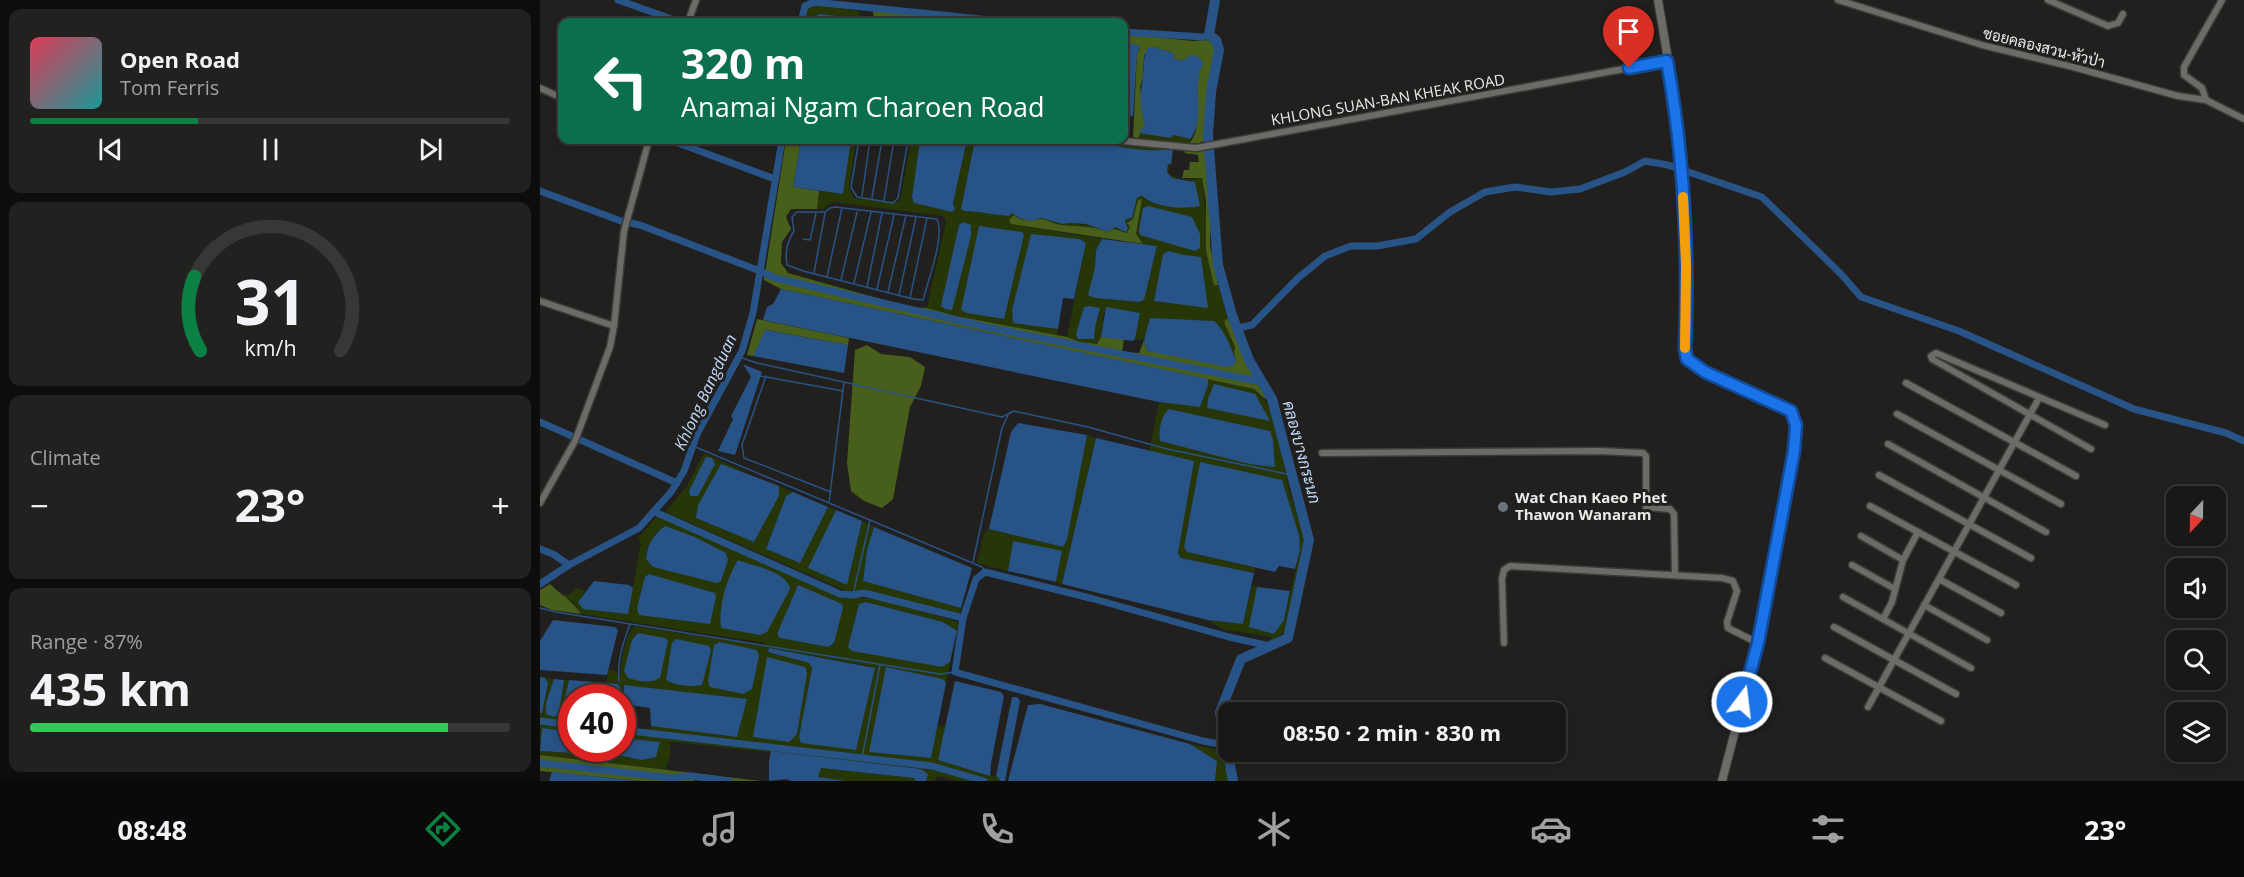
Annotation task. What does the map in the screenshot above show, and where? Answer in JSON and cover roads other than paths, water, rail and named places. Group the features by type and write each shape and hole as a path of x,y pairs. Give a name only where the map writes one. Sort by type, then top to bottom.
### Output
{"street":[{"path":"689,18 696,0"},
{"path":"1658,0 1677,113 1681,159 1686,265 1685,349 1687,359 1705,372 1791,411 1795,417 1794,451 1758,643 1722,781"},
{"name":"ซอยคลองสวน-หัวป่า","path":"1838,0 1982,45 2178,96 2206,100 2244,119"},
{"path":"2048,0 2108,26 2118,23 2123,14"},
{"path":"2206,100 2202,88 2184,75 2184,66 2222,0"},
{"name":"KHLONG SUAN-BAN KHEAK ROAD","path":"1128,141 1196,148 1667,61"},
{"path":"540,88 558,96"},
{"path":"540,503 576,437 610,347 626,220 648,144"},
{"path":"540,301 614,326"},
{"path":"2091,449 1932,359 1931,356 1936,353 2105,425"},
{"path":"1906,382 2076,476"},
{"path":"1868,707 2039,398"},
{"path":"1897,414 2061,504"},
{"path":"1888,444 2046,532"},
{"path":"1322,453 1599,451 1643,453 1648,466 1646,507 1670,509 1674,514 1675,575"},
{"path":"1879,475 2031,558"},
{"path":"1870,506 2016,585"},
{"path":"1883,619 1895,590 1903,560 1918,532"},
{"path":"1861,536 1903,560"},
{"path":"1852,565 1895,590"},
{"path":"1504,643 1502,579 1504,570 1510,566 1722,578 1733,581 1737,591 1727,622 1728,628 1758,643"},
{"path":"1939,579 2001,613"},
{"path":"1843,597 1971,668"},
{"path":"1924,605 1987,640"},
{"path":"1834,627 1956,694"},
{"path":"1825,658 1941,722"}],"water":[{"path":"818,14 860,18 815,18"},
{"path":"1128,43 1140,46 1137,54 1133,116 1128,115"},
{"path":"1154,47 1173,53 1174,58 1181,61 1192,55 1199,57 1203,63 1199,73 1197,126 1190,139 1174,135 1170,138 1139,133 1145,124 1141,100 1144,58 1148,48"},
{"path":"800,144 850,144 843,194 793,187"},
{"path":"919,144 966,144 953,203 955,209 952,212 914,203 912,197"},
{"path":"974,144 1107,144 1149,150 1173,149 1171,164 1168,164 1167,172 1172,178 1195,182 1200,206 1183,208 1165,206 1141,196 1137,198 1132,218 1126,219 1128,228 1126,232 1115,227 1109,232 1086,224 1063,224 1041,218 1031,221 1019,218 1012,213 1009,216 961,209"},
{"path":"1148,206 1192,217 1200,234 1200,248 1195,251 1140,235 1143,208"},
{"path":"963,222 971,225 971,236 952,310 945,309 941,306 959,225"},
{"path":"979,226 1022,232 1024,235 1004,319 961,310"},
{"path":"1031,234 1080,239 1086,243 1074,299 1063,298 1058,329 1013,323 1012,310"},
{"path":"1102,239 1157,246 1144,300 1139,302 1095,298 1088,295 1095,267 1096,250"},
{"path":"1169,251 1201,257 1208,308 1154,301 1163,254"},
{"path":"781,289 1208,379 1208,385 1200,407 1159,402 763,320 767,307 773,304"},
{"path":"1084,307 1100,308 1094,339 1078,339 1076,334"},
{"path":"1106,307 1140,313 1133,341 1101,337"},
{"path":"1150,318 1214,321 1224,334 1236,361 1233,366 1226,367 1147,351 1144,340"},
{"path":"765,330 848,345 844,373 753,356"},
{"path":"743,364 762,372 735,455 718,451 733,419 731,416 751,377"},
{"path":"1214,384 1255,394 1270,421 1207,408"},
{"path":"1169,409 1270,431 1275,467 1249,464 1160,441 1161,424"},
{"path":"1018,423 1087,435 1067,540 1063,547 989,529 1011,432"},
{"path":"1096,438 1194,461 1178,553 1181,558 1254,573 1243,624 1208,620 1062,584"},
{"path":"706,457 712,458 715,464 698,496 690,496 689,491"},
{"path":"1200,462 1282,480 1299,535 1300,550 1295,569 1279,566 1275,572 1187,552 1184,547"},
{"path":"721,464 779,486 779,496 754,542 696,518 698,505"},
{"path":"793,492 828,507 800,563 766,549 786,496"},
{"path":"836,510 862,521 847,585 808,568"},
{"path":"665,526 695,537 726,553 728,560 721,581 717,583 653,567 646,559 649,545"},
{"path":"874,527 972,568 961,608 863,581 867,550"},
{"path":"1013,541 1062,551 1056,582 1008,571"},
{"path":"738,560 776,573 788,583 790,589 767,632 760,635 721,628 724,593"},
{"path":"649,574 715,593 710,624 639,615 637,608 645,577"},
{"path":"594,581 629,585 633,588 628,614 583,609 578,602"},
{"path":"798,585 842,604 834,643 828,647 780,638 777,634"},
{"path":"1257,587 1290,591 1284,620 1274,634 1249,627"},
{"path":"866,602 943,622 957,631 950,662 942,667 852,651 848,647 859,604"},
{"path":"553,620 615,627 618,630 607,675 540,670 540,641"},
{"path":"638,633 665,638 668,641 660,678 656,680 644,681 628,678 624,671 632,640"},
{"path":"676,639 709,646 711,650 702,685 683,686 666,680 672,643"},
{"path":"720,642 757,650 759,656 752,689 743,694 710,687 708,681 714,645"},
{"path":"769,648 875,668 856,750 801,743 799,737 812,668 809,663 768,652"},
{"path":"767,657 805,667 807,673 797,734 789,742 753,737"},
{"path":"886,667 943,679 946,683 931,758 869,752"},
{"path":"540,677 545,678 548,683 542,713 540,713"},
{"path":"554,679 564,680 563,684 558,684 558,714 554,717 546,714 546,703"},
{"path":"569,680 618,684 568,684"},
{"path":"955,681 1001,692 1004,696 990,776 938,760"},
{"path":"636,686 747,699 737,737 651,726 650,708 636,706"},
{"path":"1012,697 1017,697 1020,701 1005,781 1001,781 996,776"},
{"path":"1040,704 1190,744 1217,761 1215,781 1008,781 1028,705"},
{"path":"542,728 558,730 558,752 540,751"},
{"path":"636,739 660,742 656,757 636,759"},
{"path":"771,751 921,769 928,774 926,781 916,781 914,778 821,768 818,777 846,781 786,779 769,781"},
{"path":"552,772 639,781 549,781"}],"waterway":[{"path":"618,0 669,18"},
{"name":"คลองบางกระนก","path":"1215,0 1209,35 1216,40 1219,50 1211,92 1208,135 1218,265 1232,315 1249,360 1272,399 1309,540 1288,638 1241,659 1220,712 1233,781"},
{"name":"Khlong Bangduan","path":"802,18 805,6 814,2 971,18"},
{"name":"Khlong Bangduan","path":"1128,32 1203,37 1209,35"},
{"path":"681,144 775,179"},
{"name":"Khlong Bangduan","path":"540,584 569,565 639,528 671,492 684,471 697,434 742,351 753,313 781,144"},
{"path":"858,144 851,187 857,197 893,203 898,198 907,144"},
{"path":"862,196 869,144"},
{"path":"872,198 881,144"},
{"path":"884,201 893,144"},
{"path":"1238,328 1252,325 1298,278 1325,256 1351,246 1377,246 1416,239 1450,212 1485,192 1515,187 1551,192 1580,189 1625,172 1645,161 1668,165 1762,197 1841,274 1861,297 1959,331 2134,409 2226,433 2244,441"},
{"path":"540,191 621,221 640,225 775,278 991,328 1262,382"},
{"path":"835,207 937,219 939,236 923,300 803,271 787,265 787,247 794,231 792,217 797,212 825,212 835,207"},
{"path":"827,277 842,208"},
{"path":"841,280 857,212"},
{"path":"854,283 871,212"},
{"path":"803,239 810,240 816,213"},
{"path":"814,273 825,213"},
{"path":"867,287 882,213"},
{"path":"877,289 894,215"},
{"path":"888,292 906,215"},
{"path":"899,295 916,217"},
{"path":"910,298 927,218"},
{"path":"739,357 757,363 1002,417 1014,411 1088,427 1167,449 1292,475"},
{"path":"760,376 843,391"},
{"path":"766,376 742,445 744,458 831,492"},
{"path":"829,502 844,382"},
{"path":"973,562 1002,428 1008,415"},
{"path":"540,422 677,483"},
{"path":"693,446 982,567 985,572"},
{"path":"655,512 840,594 864,593 963,618 955,672 1218,744"},
{"path":"853,595 870,520"},
{"path":"540,549 553,554 569,565"},
{"path":"963,618 976,579 985,572 1270,646"},
{"path":"540,608 940,674 955,672"},
{"path":"619,681 620,659 630,624"},
{"path":"862,758 880,665"},
{"path":"540,721 558,723"},
{"path":"636,732 932,766 984,781"},
{"path":"540,763 672,778 691,776 729,781"}],"place":[{"name":"Wat Chan Kaeo Phet Thawon Wanaram","path":"1503,507"}]}
